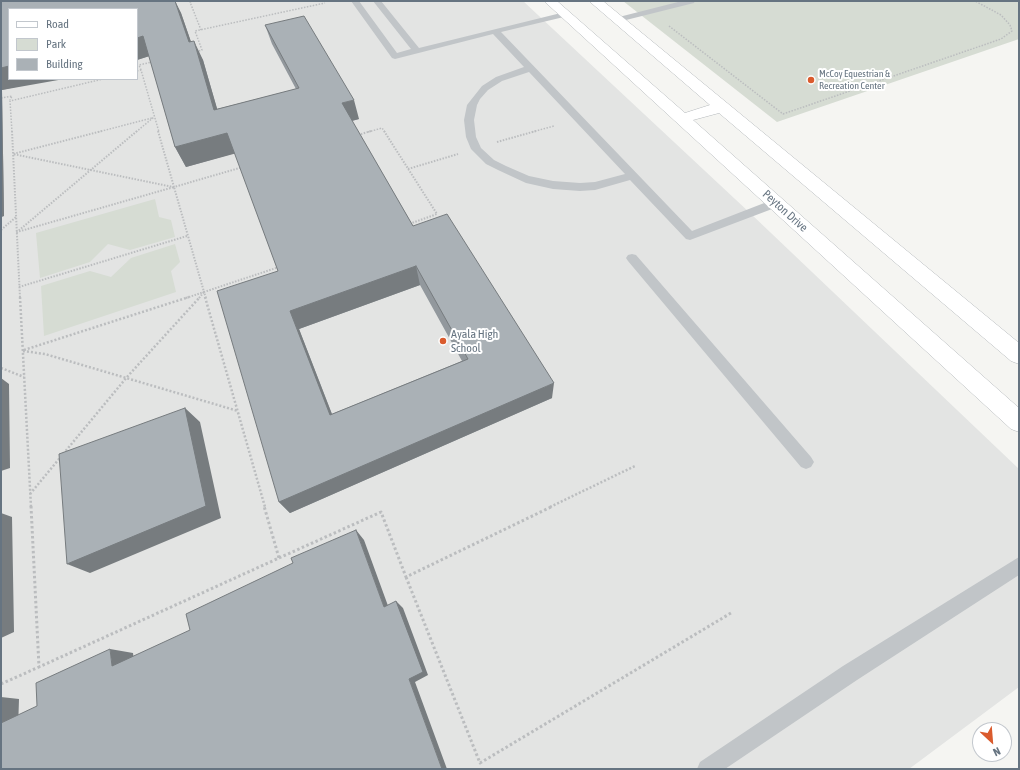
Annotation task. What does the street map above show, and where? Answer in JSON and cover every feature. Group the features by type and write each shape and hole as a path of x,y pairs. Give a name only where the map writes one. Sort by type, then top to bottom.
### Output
{"main road":[{"name":"Peyton Drive","path":"550,1 1019,422"},
{"path":"595,1 1019,355"},
{"path":"681,120 721,107"}],"lane":[{"path":"355,1 395,56 565,14"},
{"path":"377,1 416,50"},
{"path":"660,1 667,8"},
{"path":"618,20 691,1"},
{"path":"495,31 690,236 776,204"},
{"path":"530,68 499,79 485,88 476,98 472,105 469,120 471,137 476,148 490,162 502,168 526,179 553,185 580,187 595,186 632,176"},
{"path":"632,258 806,462"},
{"path":"707,769 850,673 1019,565"}],"path":[{"path":"194,1 190,2 201,30"},
{"path":"651,12 783,114 1001,39 1012,31 1010,25 1001,15 975,1"},
{"path":"195,52 202,50 195,31 325,3"},
{"path":"153,61 139,65 279,558"},
{"path":"10,101 99,80"},
{"path":"1,98 12,96 10,101 39,667"},
{"path":"13,154 154,118"},
{"path":"17,232 154,118"},
{"path":"408,169 554,126"},
{"path":"352,136 382,128 437,214 407,224"},
{"path":"13,154 174,187"},
{"path":"17,232 248,166"},
{"path":"1,230 16,217"},
{"path":"19,287 187,236"},
{"path":"23,351 279,267"},
{"path":"30,494 127,377 204,292"},
{"path":"23,351 45,354 127,377 238,412"},
{"path":"1,368 24,377"},
{"path":"406,577 635,466"},
{"path":"1,684 381,512 480,763 732,613"}],"shaded area":[{"name":"Ayala High School","path":"1,1 523,1 750,213 1019,469 1019,687 909,769 1,769"}],"green space":[{"name":"McCoy Equestrian & Recreation Center","path":"623,1 1019,1 1019,39 777,122"},
{"path":"155,199 159,217 171,220 175,237 130,250 108,244 90,262 40,278 36,233"},
{"path":"175,244 180,262 171,271 176,292 44,336 41,286 90,271 111,277 131,258"}],"building":[{"path":"1,1 175,1 189,42 194,41 214,110 299,88 265,25 304,16 354,100 342,103 413,226 447,214 554,383 279,502 217,291 278,271 227,133 175,147 143,36 138,38 138,8 8,8 8,66 1,68","holes":["416,266 468,359 330,415 290,311"]},
{"path":"185,408 206,506 67,564 59,454"},
{"path":"356,530 384,607 396,601 423,672 409,679 442,769 1,769 1,723 37,706 36,683 110,649 112,666 190,630 186,614 293,563 291,558"}],"place":[{"name":"McCoy Equestrian & Recreation Center","path":"811,80"},
{"name":"Ayala High School","path":"443,341"}]}
